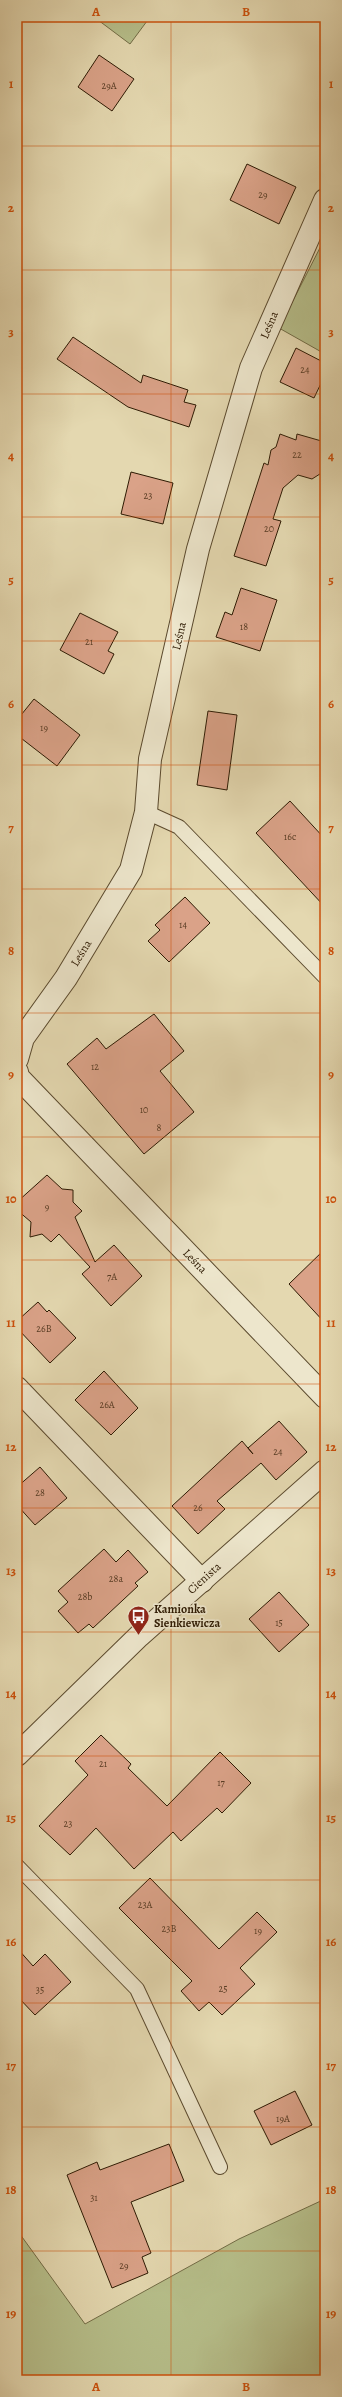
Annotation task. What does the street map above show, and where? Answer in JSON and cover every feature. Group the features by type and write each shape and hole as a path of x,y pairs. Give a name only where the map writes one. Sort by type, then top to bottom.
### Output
{"street":[{"name":"Leśna","path":"17,1059 23,1038 66,978 131,870 146,812 150,759 198,549 249,376 325,200"},
{"name":"Leśna","path":"17,1072 18,1077 325,1397"},
{"path":"17,1388 202,1581"},
{"name":"Cienista","path":"17,1755 140,1636 325,1471"}],"lane":[{"path":"146,812 179,827 325,977"},
{"path":"17,1866 137,1989 220,2167"}],"green space":[{"path":"94,17 150,17 130,44"},
{"path":"325,238 325,354 279,328"},
{"path":"325,2199 325,2380 17,2380 17,2230 85,2324 239,2239"}],"building":[{"path":"99,55 134,79 112,111 78,87"},
{"path":"247,164 296,187 279,224 230,200"},
{"path":"73,337 141,383 143,375 188,390 184,402 196,405 189,427 128,407 57,359"},
{"path":"296,348 325,363 325,375 314,398 280,382"},
{"path":"280,434 296,440 297,434 325,442 325,465 323,472 312,479 298,475 283,488 273,519 281,521 266,566 234,556 264,463 268,465 271,450 276,447"},
{"path":"131,472 173,483 163,524 121,514"},
{"path":"241,588 277,600 260,651 216,637 225,612 232,615"},
{"path":"80,613 118,632 108,651 114,654 104,674 60,650"},
{"path":"34,699 80,735 57,766 17,735 17,720"},
{"path":"208,711 237,715 227,790 197,785"},
{"path":"290,801 325,839 325,907 256,833"},
{"path":"185,897 210,923 169,962 148,941 160,930 155,925"},
{"path":"154,1014 184,1051 160,1071 194,1112 144,1154 67,1064 97,1038 106,1049"},
{"path":"47,1175 62,1189 73,1190 73,1202 82,1211 75,1217 95,1262 114,1245 142,1276 111,1306 82,1274 90,1267 59,1234 51,1242 42,1234 30,1237 31,1222 17,1210 17,1202"},
{"path":"325,1249 325,1323 289,1284"},
{"path":"38,1302 47,1312 49,1310 76,1338 50,1363 17,1328 17,1321"},
{"path":"104,1371 138,1408 111,1435 75,1400"},
{"path":"279,1421 307,1452 276,1480 261,1463 217,1501 225,1509 198,1534 172,1506 242,1441 253,1454 248,1448"},
{"path":"40,1467 67,1498 35,1525 17,1505 17,1487"},
{"path":"104,1549 116,1562 128,1550 148,1572 135,1583 138,1586 93,1628 89,1624 78,1633 58,1611 68,1602 58,1591"},
{"path":"279,1592 309,1625 279,1652 249,1619"},
{"path":"101,1735 131,1764 128,1768 167,1806 220,1752 251,1783 222,1813 217,1808 181,1841 173,1832 134,1869 96,1828 70,1855 39,1826 88,1775 75,1761"},
{"path":"150,1878 219,1949 257,1912 277,1932 240,1968 255,1984 222,2015 209,2002 199,2011 181,1991 192,1981 119,1908"},
{"path":"17,1948 33,1966 45,1954 71,1982 35,2015 17,1996"},
{"path":"295,2091 312,2125 271,2145 254,2111"},
{"path":"169,2144 184,2181 131,2202 151,2253 142,2257 148,2273 112,2288 67,2175 97,2162 100,2170"}],"place":[{"name":"Kamionka Sienkiewicza","path":"139,1636"}]}
